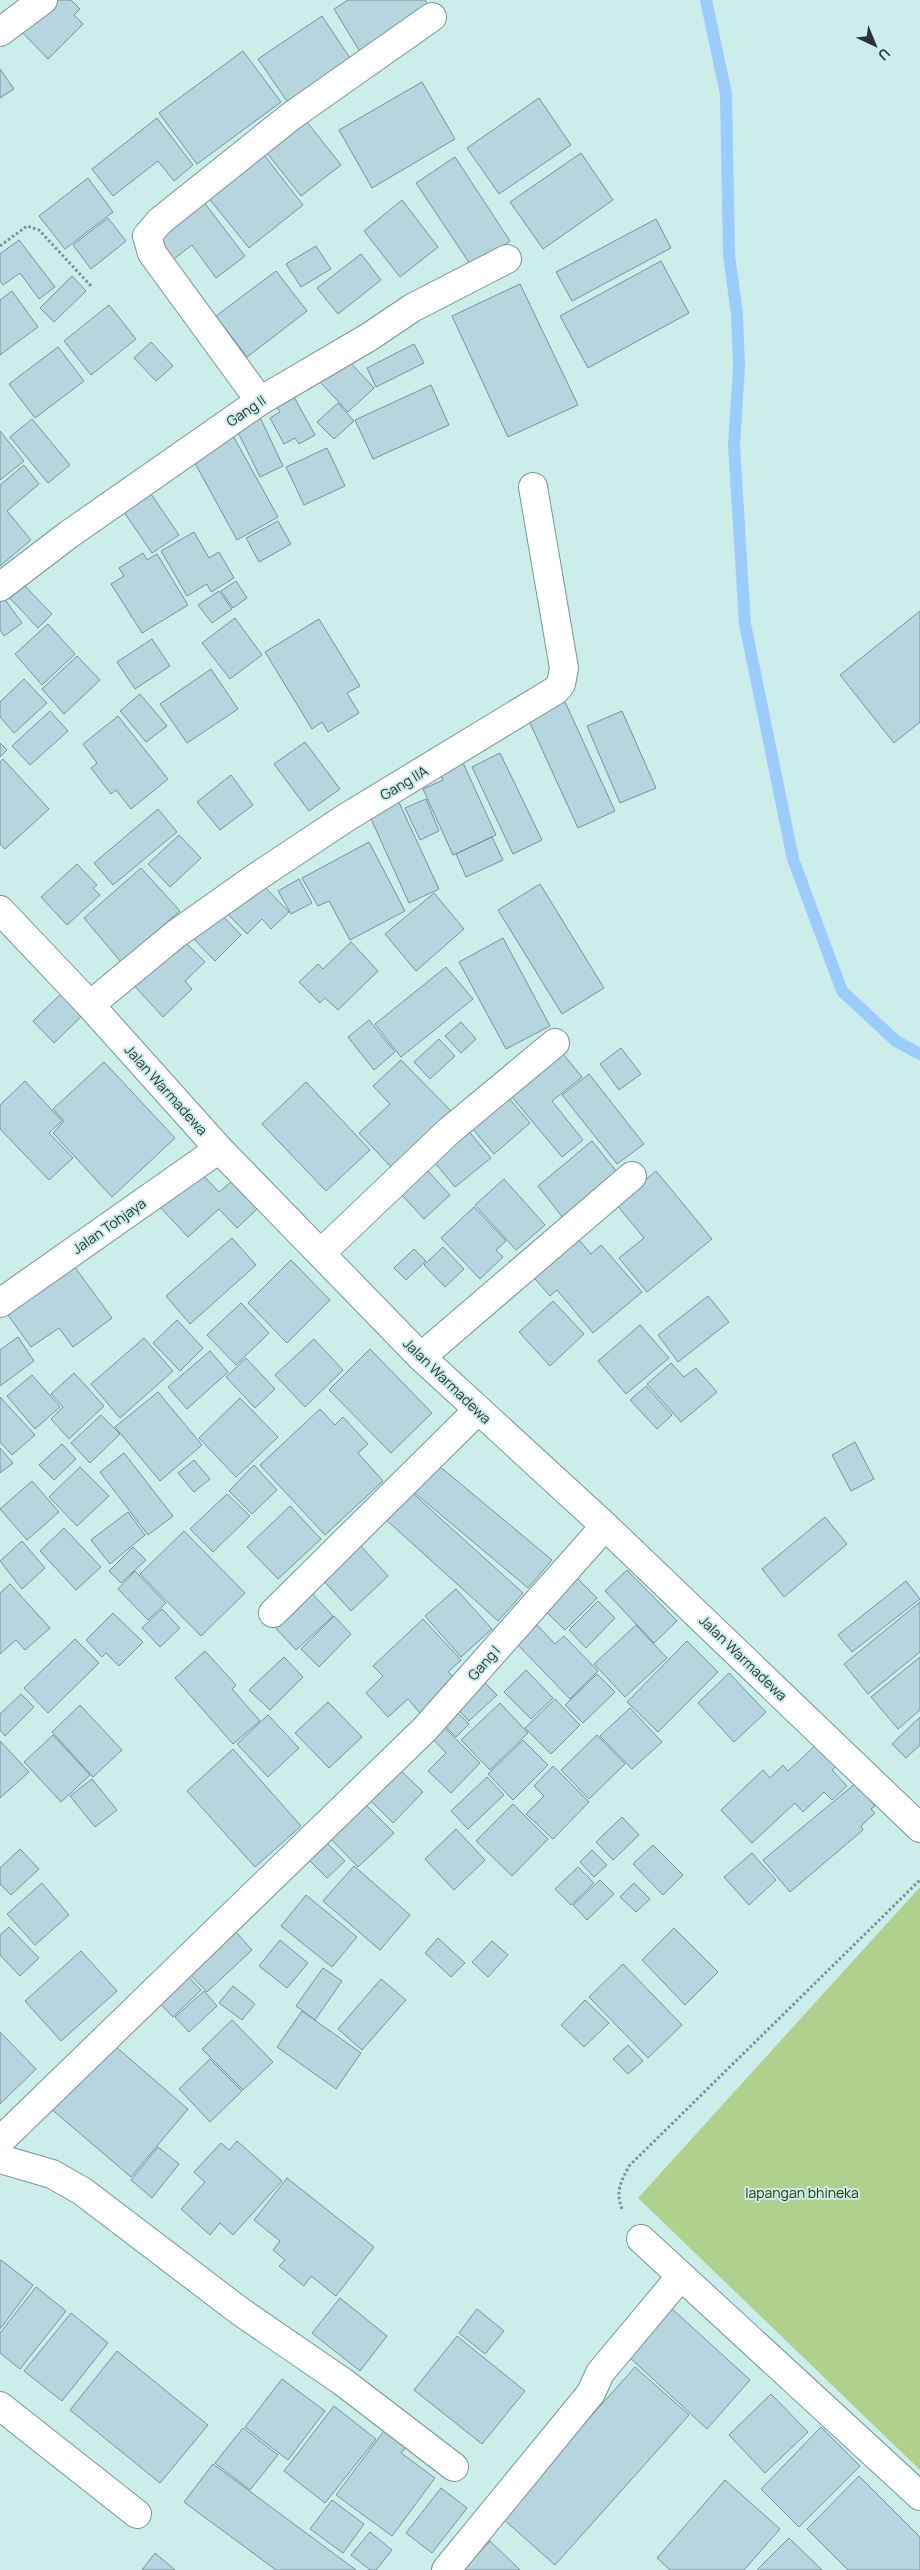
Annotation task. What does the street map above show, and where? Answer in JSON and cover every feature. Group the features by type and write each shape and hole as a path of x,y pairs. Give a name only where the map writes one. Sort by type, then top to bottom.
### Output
{"street":[{"path":"0,32 43,0"},
{"path":"260,401 152,252 147,236 160,221 290,117 432,17"},
{"name":"Gang II","path":"0,587 68,535 260,401 369,337 412,308 507,259"},
{"name":"Gang IIA","path":"90,1006 176,934 255,878 347,817 546,696 561,684 564,668 533,487"},
{"name":"Jalan Warmadewa","path":"0,910 219,1149 421,1357 477,1411 605,1526 920,1828"},
{"path":"321,1252 449,1131 555,1043"},
{"name":"Jalan Tohjaya","path":"0,1303 219,1149"},
{"path":"421,1357 632,1176"},
{"path":"273,1613 477,1411"},
{"name":"Gang I","path":"0,2142 425,1729 605,1526"},
{"path":"0,2159 52,2174 82,2191 241,2312 343,2382 454,2468"},
{"path":"641,2239 920,2496"},
{"path":"446,2570 591,2393 600,2373 681,2276"},
{"path":"0,2406 137,2514"}],"path":[{"path":"0,246 27,226 39,230 90,286"},
{"path":"641,2239 626,2218 617,2197 621,2182 629,2166 920,1880"}],"green space":[{"name":"lapangan bhineka","path":"920,1887 920,2470 638,2198"}],"building":[{"path":"54,0 71,0 80,9 74,15 83,24 48,59 22,32"},
{"path":"348,0 425,0 433,12 362,55 334,9"},
{"path":"322,16 356,67 293,110 258,59"},
{"path":"243,51 281,102 197,164 159,113"},
{"path":"0,69 14,89 0,98"},
{"path":"422,82 455,139 372,188 339,130"},
{"path":"539,98 571,145 499,194 467,148"},
{"path":"303,117 341,165 301,196 263,148"},
{"path":"157,118 193,165 174,181 158,161 113,196 92,169"},
{"path":"258,147 303,205 249,248 203,191"},
{"path":"581,153 613,200 543,249 510,202"},
{"path":"455,157 510,241 472,267 416,183"},
{"path":"88,178 113,212 65,249 39,216"},
{"path":"200,197 245,256 216,278 192,245 170,262 149,236"},
{"path":"402,200 438,247 400,277 364,231"},
{"path":"108,218 126,241 91,269 73,245"},
{"path":"656,219 671,248 572,301 556,272"},
{"path":"19,240 55,287 39,299 20,273 3,285 0,281 0,254"},
{"path":"316,246 331,269 301,287 286,264"},
{"path":"361,254 381,280 338,314 317,288"},
{"path":"661,261 689,313 588,368 560,316"},
{"path":"276,271 307,311 247,357 216,316"},
{"path":"72,276 86,291 54,322 40,308"},
{"path":"520,284 578,405 508,437 452,316"},
{"path":"12,291 38,327 0,355 0,300"},
{"path":"109,305 136,339 91,375 64,341"},
{"path":"151,342 173,366 156,381 134,358"},
{"path":"414,344 424,363 376,387 367,368"},
{"path":"58,347 84,381 35,418 9,384"},
{"path":"346,358 374,388 348,412 320,382"},
{"path":"431,385 449,425 373,459 355,420"},
{"path":"294,397 315,435 299,444 295,438 284,444 270,418 280,412 277,407"},
{"path":"338,403 354,421 334,439 317,422"},
{"path":"257,411 283,466 260,477 233,422"},
{"path":"32,419 70,465 48,483 10,437"},
{"path":"0,431 24,461 0,480"},
{"path":"231,432 278,517 237,540 190,454"},
{"path":"327,448 345,486 304,505 286,467"},
{"path":"24,465 39,484 7,511 31,540 0,566 0,485"},
{"path":"151,494 179,535 152,553 124,512"},
{"path":"278,521 291,544 259,562 246,538"},
{"path":"194,532 209,558 219,552 234,578 211,592 207,584 187,596 161,551"},
{"path":"143,553 147,560 157,554 188,605 142,633 111,584 124,576 119,568"},
{"path":"18,579 52,614 38,628 5,593"},
{"path":"236,581 247,598 233,608 221,591"},
{"path":"219,591 232,609 212,623 198,605"},
{"path":"0,593 22,623 4,636 0,630"},
{"path":"920,611 920,722 894,743 840,675"},
{"path":"235,618 262,655 230,679 202,643"},
{"path":"319,619 360,686 347,693 359,713 328,732 322,722 312,729 265,652"},
{"path":"48,624 75,654 42,685 15,654"},
{"path":"152,639 170,666 135,689 117,662"},
{"path":"77,656 100,680 64,714 42,689"},
{"path":"211,669 238,709 187,743 160,704"},
{"path":"24,679 47,703 14,733 0,717 0,702"},
{"path":"561,693 615,811 578,828 524,710"},
{"path":"140,694 167,726 146,742 120,711"},
{"path":"50,711 68,731 30,765 12,746"},
{"path":"622,711 656,788 620,803 587,726"},
{"path":"118,716 168,779 131,809 116,790 111,794 91,768 97,763 83,744"},
{"path":"305,742 340,789 309,811 274,764"},
{"path":"0,743 7,750 0,757"},
{"path":"500,753 542,840 513,854 472,767"},
{"path":"459,754 496,835 453,855 423,789 443,780 436,764"},
{"path":"3,759 49,809 5,849 0,844 0,762"},
{"path":"231,775 253,805 220,830 197,802"},
{"path":"396,796 439,889 409,903 367,810"},
{"path":"426,799 439,831 420,840 405,808"},
{"path":"158,809 177,832 113,885 94,863"},
{"path":"179,835 201,858 170,887 148,864"},
{"path":"492,837 503,860 466,877 456,854"},
{"path":"369,842 405,911 350,940 329,901 318,906 302,878"},
{"path":"77,864 97,885 93,888 100,895 67,925 41,897"},
{"path":"141,868 180,911 121,962 84,918"},
{"path":"256,878 289,912 271,929 262,919 247,934 224,910"},
{"path":"299,879 312,903 291,914 278,891"},
{"path":"540,884 604,988 562,1014 498,910"},
{"path":"434,893 464,929 416,971 385,934"},
{"path":"215,908 241,935 215,961 189,934"},
{"path":"178,935 205,962 185,981 192,989 163,1017 130,981"},
{"path":"503,938 550,1026 506,1049 459,962"},
{"path":"351,942 378,971 338,1010 325,998 320,1003 299,982 318,964 323,969"},
{"path":"446,967 473,999 401,1057 375,1024"},
{"path":"67,988 88,1010 54,1043 33,1021"},
{"path":"369,1020 395,1052 374,1070 348,1037"},
{"path":"461,1022 476,1039 461,1053 445,1036"},
{"path":"439,1039 455,1056 430,1079 414,1062"},
{"path":"621,1048 641,1074 619,1090 600,1064"},
{"path":"559,1049 582,1077 552,1101 583,1140 562,1157 507,1091"},
{"path":"401,1060 451,1111 392,1168 359,1133 390,1104 373,1086"},
{"path":"104,1062 175,1138 112,1197 53,1133 64,1121 53,1109"},
{"path":"589,1074 644,1144 617,1164 562,1095"},
{"path":"25,1081 62,1121 49,1133 73,1158 49,1180 0,1129 0,1105"},
{"path":"306,1082 370,1150 326,1191 262,1124"},
{"path":"507,1096 530,1123 494,1154 471,1127"},
{"path":"466,1128 491,1158 455,1187 430,1157"},
{"path":"592,1141 622,1178 567,1223 538,1186"},
{"path":"198,1170 219,1192 232,1181 257,1209 237,1228 219,1209 188,1237 159,1206"},
{"path":"428,1171 450,1195 424,1219 402,1195"},
{"path":"656,1171 712,1239 647,1292 619,1258 644,1238 616,1204"},
{"path":"504,1179 545,1225 516,1250 475,1205"},
{"path":"474,1207 506,1241 496,1250 503,1257 480,1279 441,1238"},
{"path":"573,1233 591,1254 601,1245 642,1292 593,1333 557,1290 550,1296 528,1271"},
{"path":"232,1238 256,1265 190,1324 166,1296"},
{"path":"443,1247 464,1269 445,1287 424,1265"},
{"path":"414,1249 426,1261 406,1280 394,1268"},
{"path":"291,1260 330,1300 287,1343 248,1303"},
{"path":"74,1266 112,1318 73,1347 59,1328 31,1347 8,1315"},
{"path":"708,1296 729,1322 678,1362 658,1335"},
{"path":"553,1301 584,1334 550,1366 519,1332"},
{"path":"241,1303 269,1333 236,1365 207,1335"},
{"path":"177,1320 203,1348 180,1371 153,1343"},
{"path":"640,1325 669,1358 626,1394 598,1361"},
{"path":"18,1337 34,1361 0,1386 0,1350"},
{"path":"144,1338 173,1371 120,1418 91,1384"},
{"path":"314,1339 343,1370 305,1407 275,1375"},
{"path":"370,1349 432,1413 391,1453 329,1390"},
{"path":"210,1351 228,1372 187,1409 168,1387"},
{"path":"246,1358 275,1389 255,1408 226,1377"},
{"path":"671,1363 684,1377 696,1368 717,1392 681,1422 647,1384"},
{"path":"74,1373 104,1406 69,1439 51,1419 63,1407 51,1394"},
{"path":"32,1375 60,1407 35,1429 7,1396"},
{"path":"646,1386 672,1415 657,1429 630,1400"},
{"path":"158,1392 202,1445 160,1481 115,1427"},
{"path":"0,1397 35,1435 12,1455 0,1442"},
{"path":"240,1398 278,1437 236,1477 199,1438"},
{"path":"320,1409 335,1425 343,1417 368,1444 358,1453 383,1481 325,1535 260,1465"},
{"path":"101,1415 120,1434 90,1463 71,1443"},
{"path":"855,1442 874,1479 851,1491 832,1455"},
{"path":"62,1444 76,1459 54,1480 39,1465"},
{"path":"0,1448 13,1463 0,1473"},
{"path":"124,1453 173,1516 148,1535 100,1472"},
{"path":"194,1460 210,1479 194,1492 178,1473"},
{"path":"432,1460 552,1560 528,1588 409,1488"},
{"path":"254,1465 277,1490 252,1514 229,1491"},
{"path":"80,1467 109,1496 77,1526 49,1497"},
{"path":"32,1481 59,1512 27,1540 0,1509"},
{"path":"408,1489 523,1593 498,1621 383,1517"},
{"path":"227,1494 250,1516 213,1552 190,1529"},
{"path":"290,1506 321,1539 278,1579 247,1547"},
{"path":"128,1512 145,1535 110,1564 91,1540"},
{"path":"825,1517 847,1544 784,1597 762,1569"},
{"path":"64,1528 101,1567 76,1590 40,1551"},
{"path":"184,1531 245,1593 201,1636 140,1574"},
{"path":"22,1541 45,1568 22,1589 0,1561"},
{"path":"359,1544 388,1576 351,1611 322,1579"},
{"path":"133,1547 146,1560 121,1583 109,1571"},
{"path":"627,1570 677,1621 654,1643 605,1591"},
{"path":"135,1571 166,1603 148,1620 118,1589"},
{"path":"570,1571 597,1598 565,1630 537,1603"},
{"path":"906,1581 920,1599 852,1652 838,1635"},
{"path":"10,1584 50,1628 25,1650 16,1640 0,1654 0,1593"},
{"path":"307,1588 333,1616 296,1650 270,1622"},
{"path":"456,1589 492,1629 461,1657 425,1616"},
{"path":"598,1601 615,1618 586,1648 569,1630"},
{"path":"920,1602 920,1652 868,1694 844,1664"},
{"path":"162,1609 180,1628 160,1647 142,1628"},
{"path":"113,1613 143,1642 119,1666 106,1653 102,1657 86,1640"},
{"path":"334,1616 351,1634 319,1667 301,1649"},
{"path":"423,1619 461,1660 448,1672 456,1679 420,1713 408,1699 388,1717 366,1693 383,1676 373,1666"},
{"path":"537,1625 555,1644 564,1636 598,1671 570,1699 517,1644"},
{"path":"636,1625 667,1658 625,1697 594,1664"},
{"path":"75,1639 99,1663 48,1713 24,1688"},
{"path":"687,1641 718,1672 658,1732 627,1702"},
{"path":"205,1651 236,1685 232,1689 260,1721 233,1744 175,1678"},
{"path":"284,1657 303,1677 270,1710 249,1690"},
{"path":"920,1657 920,1710 898,1729 871,1697"},
{"path":"526,1670 553,1698 531,1719 504,1692"},
{"path":"729,1673 766,1712 734,1742 698,1703"},
{"path":"597,1674 615,1692 583,1723 565,1705"},
{"path":"478,1676 497,1695 469,1721 451,1702"},
{"path":"21,1694 34,1707 5,1736 0,1730 0,1714"},
{"path":"555,1699 580,1725 551,1754 525,1728"},
{"path":"328,1702 362,1737 329,1768 295,1733"},
{"path":"500,1703 528,1733 490,1770 461,1740"},
{"path":"80,1705 122,1750 93,1777 52,1732"},
{"path":"451,1706 469,1724 456,1737 438,1719"},
{"path":"630,1708 662,1742 632,1769 600,1736"},
{"path":"268,1715 299,1748 268,1777 237,1744"},
{"path":"920,1717 920,1745 906,1758 892,1744"},
{"path":"440,1723 480,1763 451,1793 428,1771 446,1753 428,1734"},
{"path":"53,1735 90,1775 61,1802 24,1762"},
{"path":"597,1735 625,1764 589,1799 561,1770"},
{"path":"523,1740 548,1765 513,1800 488,1774"},
{"path":"0,1741 29,1772 0,1798"},
{"path":"818,1743 838,1764 832,1770 847,1786 832,1800 824,1792 803,1812 795,1803 752,1843 721,1810 763,1770 770,1778 783,1765 788,1771"},
{"path":"233,1749 301,1826 255,1867 187,1791"},
{"path":"393,1763 423,1792 393,1823 363,1793"},
{"path":"553,1766 589,1802 553,1839 526,1814 544,1796 534,1786"},
{"path":"487,1777 504,1795 468,1829 451,1811"},
{"path":"92,1779 117,1810 95,1827 70,1796"},
{"path":"856,1783 875,1806 871,1809 875,1813 861,1826 863,1830 790,1892 763,1860"},
{"path":"360,1799 394,1833 358,1867 325,1833"},
{"path":"513,1804 548,1839 512,1876 476,1841"},
{"path":"622,1817 639,1835 613,1860 596,1842"},
{"path":"456,1829 485,1860 454,1890 425,1859"},
{"path":"320,1836 345,1861 327,1878 303,1854"},
{"path":"653,1845 683,1875 663,1895 633,1864"},
{"path":"20,1849 39,1869 11,1895 0,1884 0,1868"},
{"path":"592,1850 607,1865 594,1877 580,1862"},
{"path":"752,1853 776,1880 749,1905 724,1877"},
{"path":"354,1866 410,1915 380,1950 323,1901"},
{"path":"578,1867 594,1883 571,1905 555,1889"},
{"path":"600,1880 614,1894 587,1920 573,1905"},
{"path":"42,1883 69,1915 35,1945 7,1914"},
{"path":"634,1883 650,1899 636,1912 620,1897"},
{"path":"306,1895 357,1937 332,1967 281,1926"},
{"path":"227,1922 252,1950 207,1992 182,1966"},
{"path":"9,1927 39,1958 20,1976 0,1955 0,1935"},
{"path":"674,1928 718,1972 685,2005 642,1960"},
{"path":"438,1938 465,1963 451,1977 425,1953"},
{"path":"280,1940 308,1963 287,1988 259,1966"},
{"path":"492,1941 508,1955 488,1977 472,1962"},
{"path":"81,1951 117,1991 61,2041 25,2001"},
{"path":"623,1964 682,2025 648,2058 589,1997"},
{"path":"323,1968 342,1981 315,2020 296,2006"},
{"path":"181,1969 201,1990 173,2017 153,1996"},
{"path":"381,1979 406,2000 362,2050 338,2029"},
{"path":"233,1986 255,2004 242,2020 219,2003"},
{"path":"204,1991 217,2006 189,2032 175,2017"},
{"path":"585,2000 609,2023 584,2047 561,2025"},
{"path":"302,2011 361,2053 336,2089 277,2047"},
{"path":"232,2020 273,2062 243,2090 202,2049"},
{"path":"0,2032 36,2069 0,2104"},
{"path":"108,2040 188,2109 131,2177 49,2107"},
{"path":"628,2045 643,2061 628,2074 613,2059"},
{"path":"210,2059 242,2091 210,2122 179,2089"},
{"path":"237,2141 282,2181 233,2235 220,2223 210,2235 181,2209 205,2182 194,2172 221,2143 229,2150"},
{"path":"158,2147 179,2164 152,2198 131,2180"},
{"path":"287,2178 374,2247 336,2296 311,2276 304,2286 279,2266 285,2260 273,2250 280,2241 254,2220"},
{"path":"0,2261 33,2285 0,2329"},
{"path":"36,2287 66,2311 20,2369 0,2353 0,2333"},
{"path":"340,2298 387,2336 360,2371 312,2333"},
{"path":"670,2307 750,2380 707,2429 627,2355"},
{"path":"477,2309 504,2331 485,2354 459,2333"},
{"path":"71,2313 108,2343 62,2401 24,2371"},
{"path":"457,2336 525,2391 482,2444 414,2390"},
{"path":"117,2351 208,2425 160,2483 70,2410"},
{"path":"635,2367 689,2415 555,2565 501,2517"},
{"path":"282,2379 325,2411 288,2460 245,2427"},
{"path":"771,2394 808,2432 765,2473 729,2435"},
{"path":"334,2406 376,2439 325,2503 284,2471"},
{"path":"387,2427 409,2443 401,2453 435,2478 392,2536 336,2495"},
{"path":"821,2427 860,2466 799,2527 761,2489"},
{"path":"243,2428 278,2455 250,2490 215,2463"},
{"path":"213,2464 356,2570 276,2570 184,2502"},
{"path":"859,2476 920,2537 920,2570 848,2570 807,2529"},
{"path":"725,2480 780,2529 744,2570 670,2570 657,2558"},
{"path":"441,2488 467,2508 432,2553 406,2533"},
{"path":"332,2500 364,2524 343,2553 310,2529"},
{"path":"370,2532 392,2550 376,2570 370,2570 351,2555"},
{"path":"789,2538 822,2570 757,2570"},
{"path":"490,2541 520,2570 463,2570"},
{"path":"155,2553 175,2570 142,2570"}],"waterway":[{"path":"706,0 726,94 729,255 737,314 739,367 734,445 745,624 793,859 842,991 896,1041 920,1054"}]}
